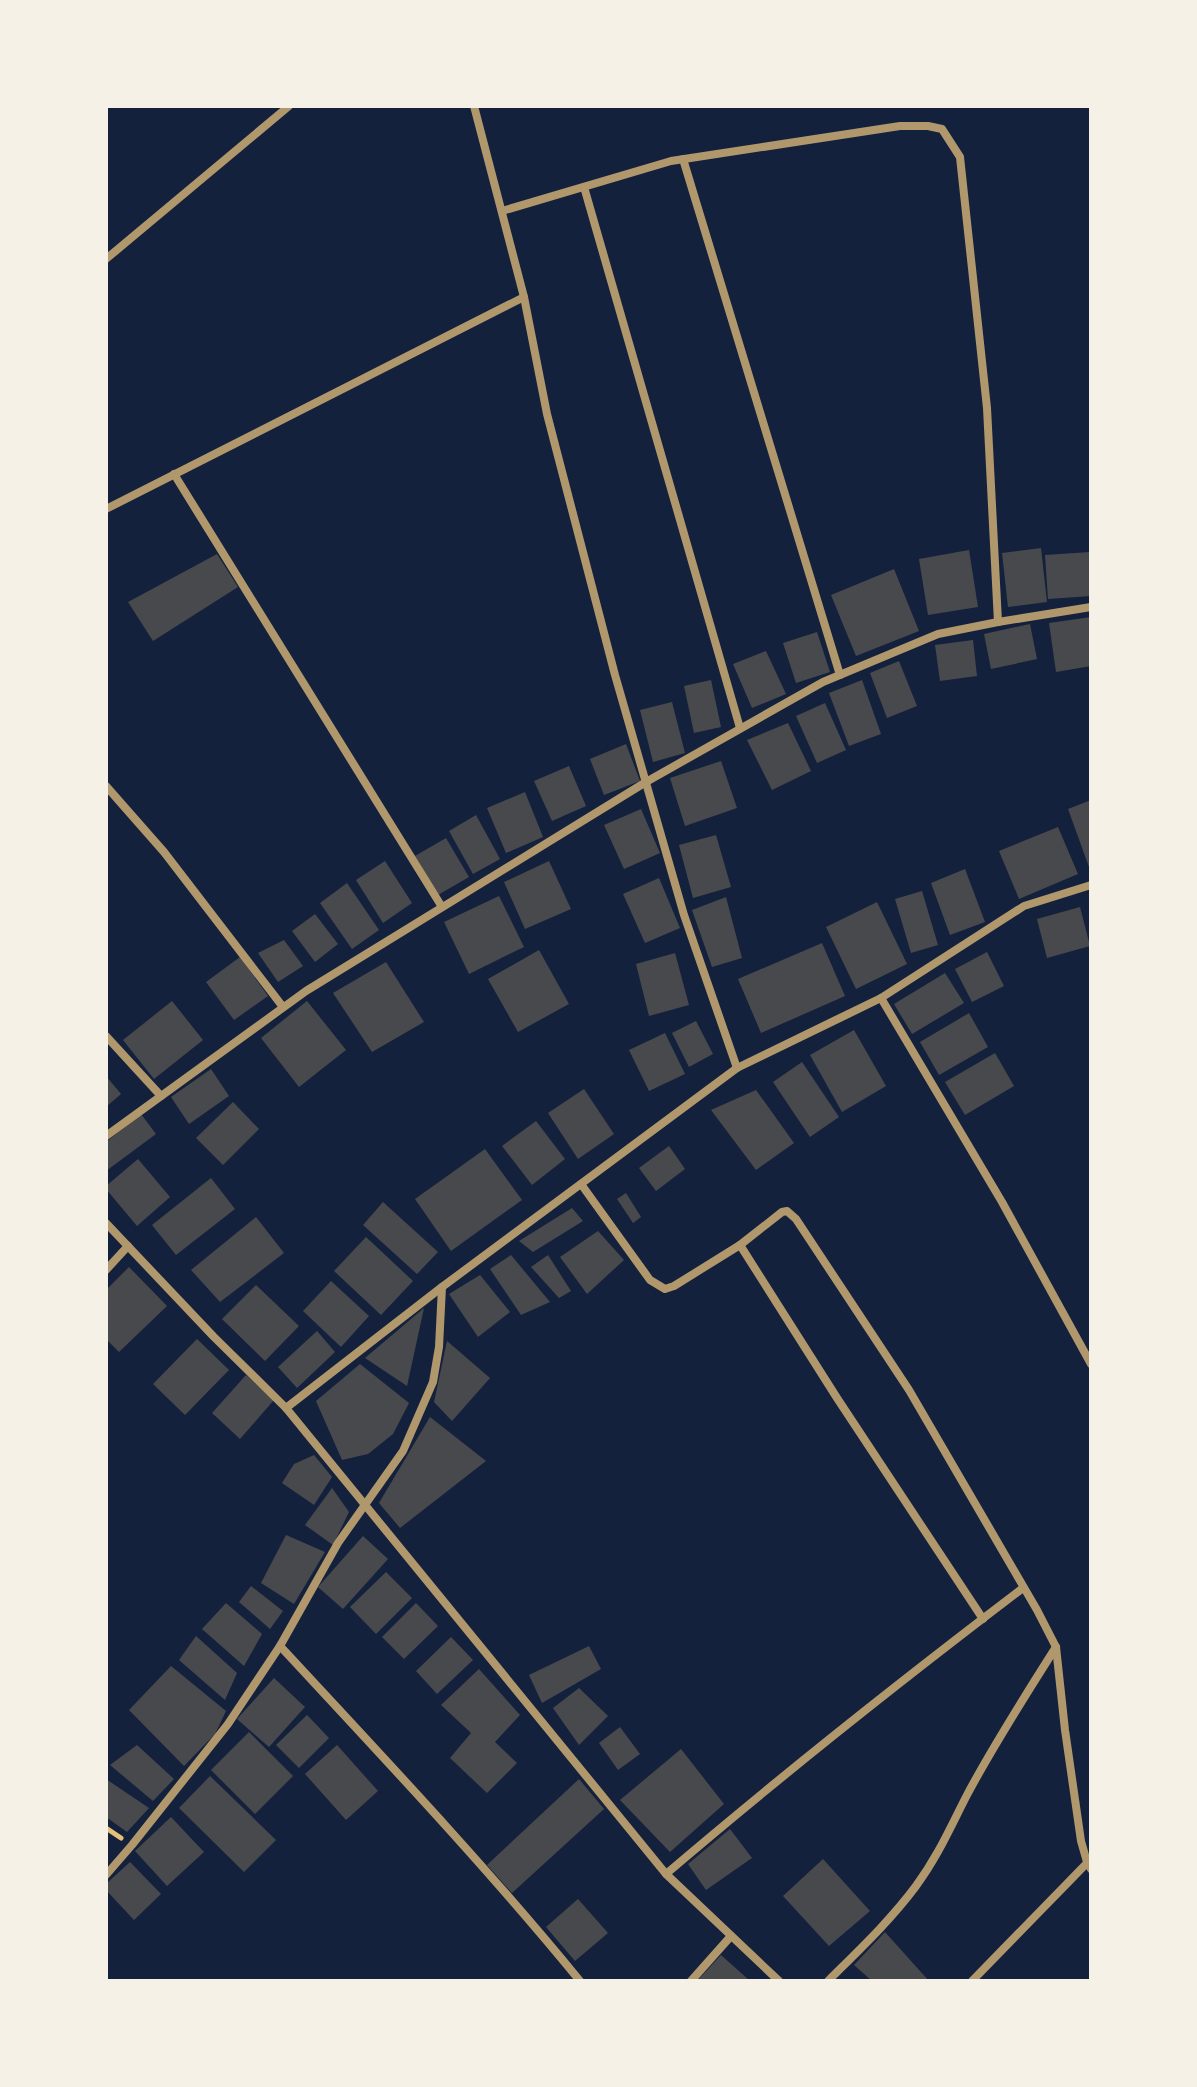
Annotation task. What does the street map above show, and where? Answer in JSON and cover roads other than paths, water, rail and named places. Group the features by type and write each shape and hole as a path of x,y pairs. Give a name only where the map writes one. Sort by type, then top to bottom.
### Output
{"street":[{"path":"106,259 289,106"},
{"path":"474,106 524,297 547,414 646,782 684,915 737,1068"},
{"path":"502,211 671,161 900,126 942,129 960,157 987,408 998,622"},
{"path":"683,159 840,675"},
{"path":"584,187 740,728"},
{"path":"106,509 524,297"},
{"path":"174,474 442,907"},
{"path":"106,1136 283,1007 646,782 823,682 938,634 1091,607"},
{"path":"106,786 164,852 283,1007"},
{"path":"286,1408 442,1287 737,1068 881,998 1024,906 1091,885"},
{"path":"881,998 1002,1202 1091,1364"},
{"path":"106,1036 161,1096"},
{"path":"581,1184 650,1280 665,1289 740,1245 782,1212 787,1211 796,1219 909,1390 1056,1647 1081,1841 1090,1864 972,1981"},
{"path":"106,1223 286,1408 666,1874 779,1981"},
{"path":"740,1245 983,1619"},
{"path":"106,1270 128,1246"},
{"path":"106,1875 228,1724 280,1646 338,1543 403,1451 433,1382 439,1347 442,1287"},
{"path":"666,1874 936,1654 1023,1588"},
{"path":"280,1646 426,1803 580,1981"},
{"path":"828,1981 915,1888 943,1845 1011,1716 1056,1647"},
{"path":"691,1981 731,1936"}]}
